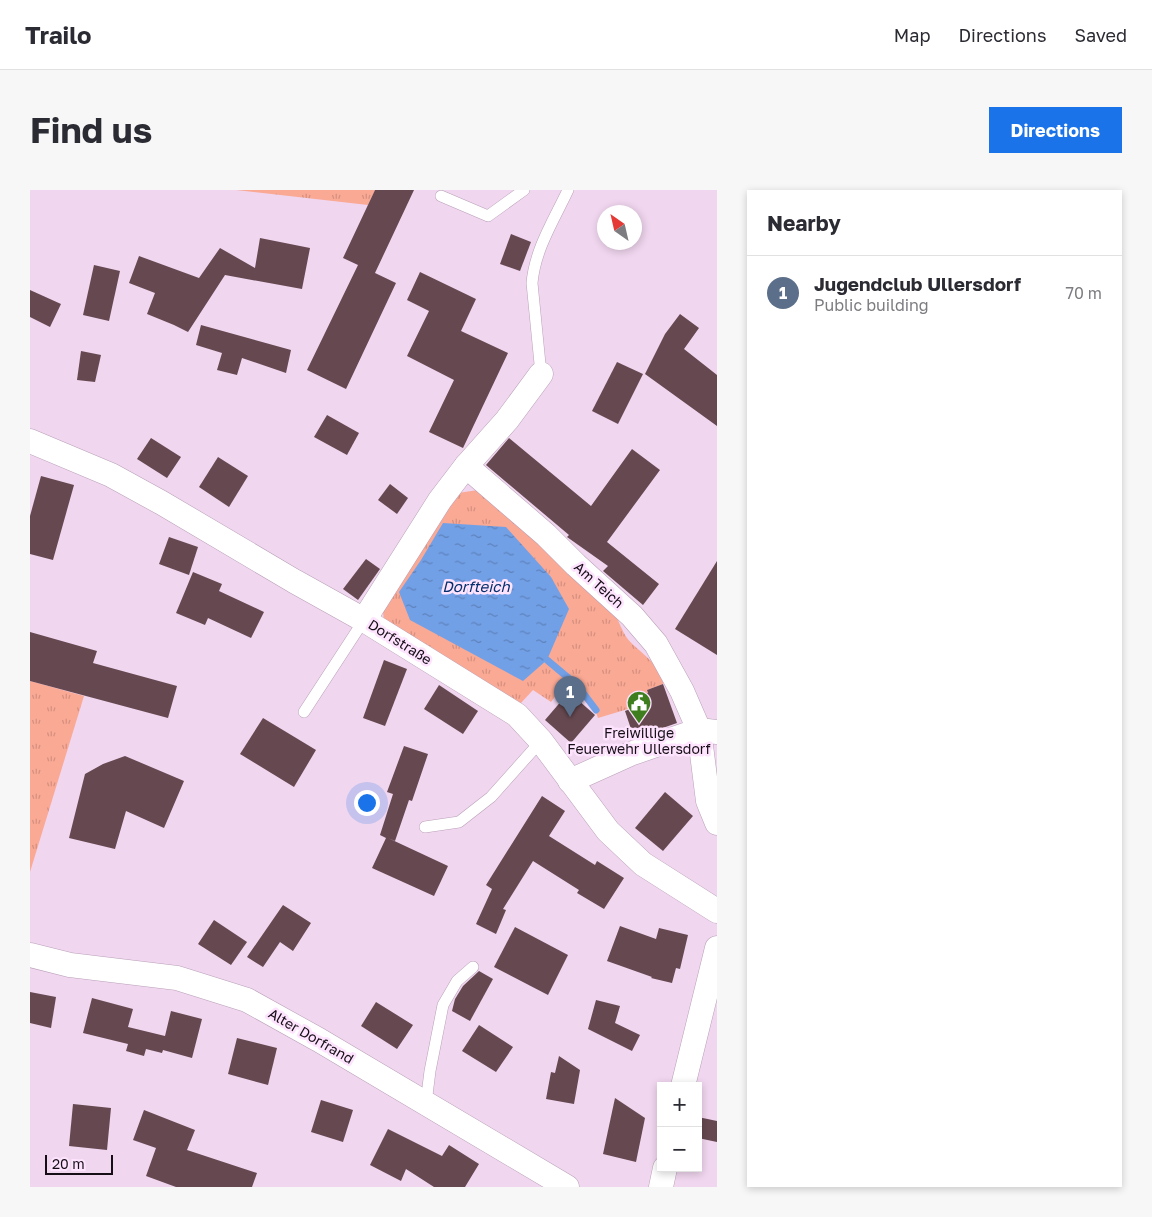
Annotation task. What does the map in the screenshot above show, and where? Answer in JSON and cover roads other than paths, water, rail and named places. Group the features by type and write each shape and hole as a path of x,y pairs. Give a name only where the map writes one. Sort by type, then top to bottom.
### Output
{"street":[{"path":"364,620 440,500 466,466 507,420 541,374"},
{"name":"Dorfstraße","path":"30,441 112,475 364,620 517,714 541,741 608,831 643,864 717,911"},
{"name":"Am Teich","path":"466,466 546,535 632,616 656,644 682,691 708,731 708,801 717,823"},
{"path":"570,781 630,754 708,731"},
{"path":"684,1082 717,948"},
{"name":"Alter Dorfrand","path":"30,955 70,965 177,978 247,1000 426,1103 566,1187"},
{"path":"661,1187 664,1172"}],"lane":[{"path":"441,196 488,216 524,190"},
{"path":"541,374 532,283 533,268 537,254 568,190"},
{"path":"304,712 364,620"},
{"path":"425,827 458,822 491,796 541,741"},
{"path":"426,1103 430,1071 443,1005 458,981 473,967"}],"water":[{"name":"Dorfteich","path":"443,523 506,527 551,577 569,609 547,660 523,681 410,620 399,592"}],"waterway":[{"path":"547,660 578,686 596,710"}],"place":[{"name":"Jugendclub Ullersdorf","path":"570,717"},
{"name":"Freiwillige Feuerwehr Ullersdorf","path":"639,724"}]}
